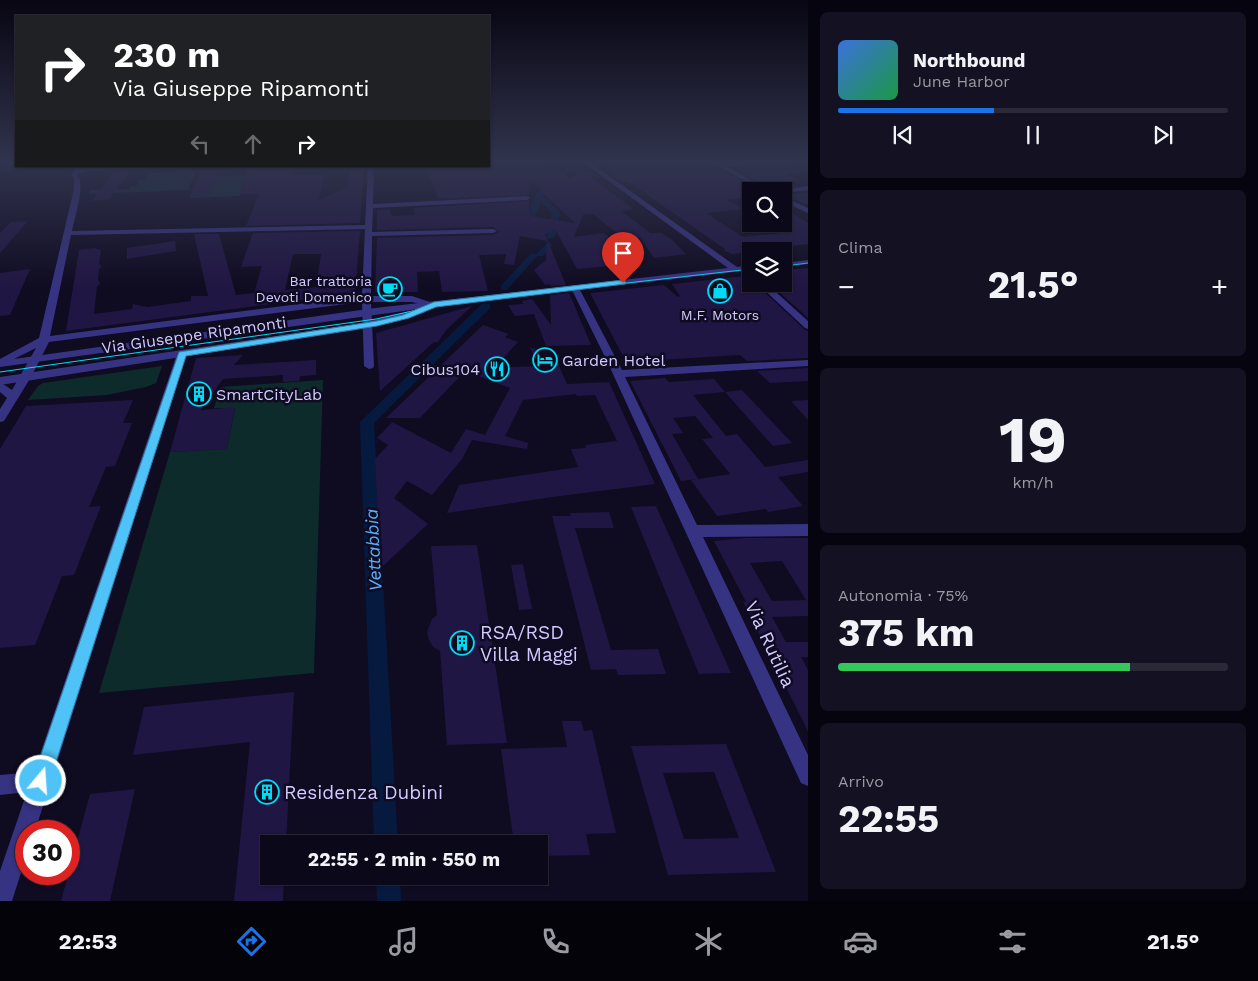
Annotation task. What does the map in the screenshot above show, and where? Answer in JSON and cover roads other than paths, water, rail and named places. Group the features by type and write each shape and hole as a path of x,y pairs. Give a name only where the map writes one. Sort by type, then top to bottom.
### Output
{"street":[{"path":"0,418 26,377 44,340 74,205"},
{"path":"369,366 366,299 370,206 389,205"},
{"path":"647,205 736,270"},
{"path":"796,205 808,211"},
{"path":"68,233 368,230 493,231"},
{"path":"701,274 709,267 712,260 706,248"},
{"path":"792,264 808,262"},
{"name":"Via Giuseppe Ripamonti","path":"0,363 367,312 742,270"},
{"name":"Via Rutilia","path":"576,288 808,776"},
{"path":"771,292 808,326"},
{"name":"Via Giuseppe Ripamonti","path":"44,340 366,299 412,299 434,305"},
{"name":"Via Giuseppe Ripamonti","path":"0,381 367,326 406,317 434,305"},
{"path":"0,363 44,340"},
{"path":"1,901 182,354"},
{"path":"618,374 808,363"},
{"path":"0,386 14,397"},
{"path":"692,530 808,530"},
{"path":"0,785 41,781"}],"waterway":[{"name":"Vettabbia","path":"529,222 536,205"},
{"name":"Vettabbia","path":"548,205 556,213 551,237"},
{"name":"Vettabbia","path":"540,254 549,245"},
{"name":"Vettabbia","path":"504,288 533,256"},
{"name":"Vettabbia","path":"386,835 367,422 486,306"},
{"name":"Vettabbia","path":"388,885 389,901"}],"tram line":[{"path":"792,265 808,263"},
{"path":"0,372 376,319 449,303 742,270"}],"place":[{"name":"Bar trattoria Devoti Domenico","path":"390,289"},
{"name":"M.F. Motors","path":"720,291"},
{"name":"Garden Hotel","path":"545,360"},
{"name":"Cibus104","path":"497,369"},
{"name":"SmartCityLab","path":"199,394"},
{"name":"RSA/RSD Villa Maggi","path":"462,643"},
{"name":"Residenza Dubini","path":"267,792"}]}
